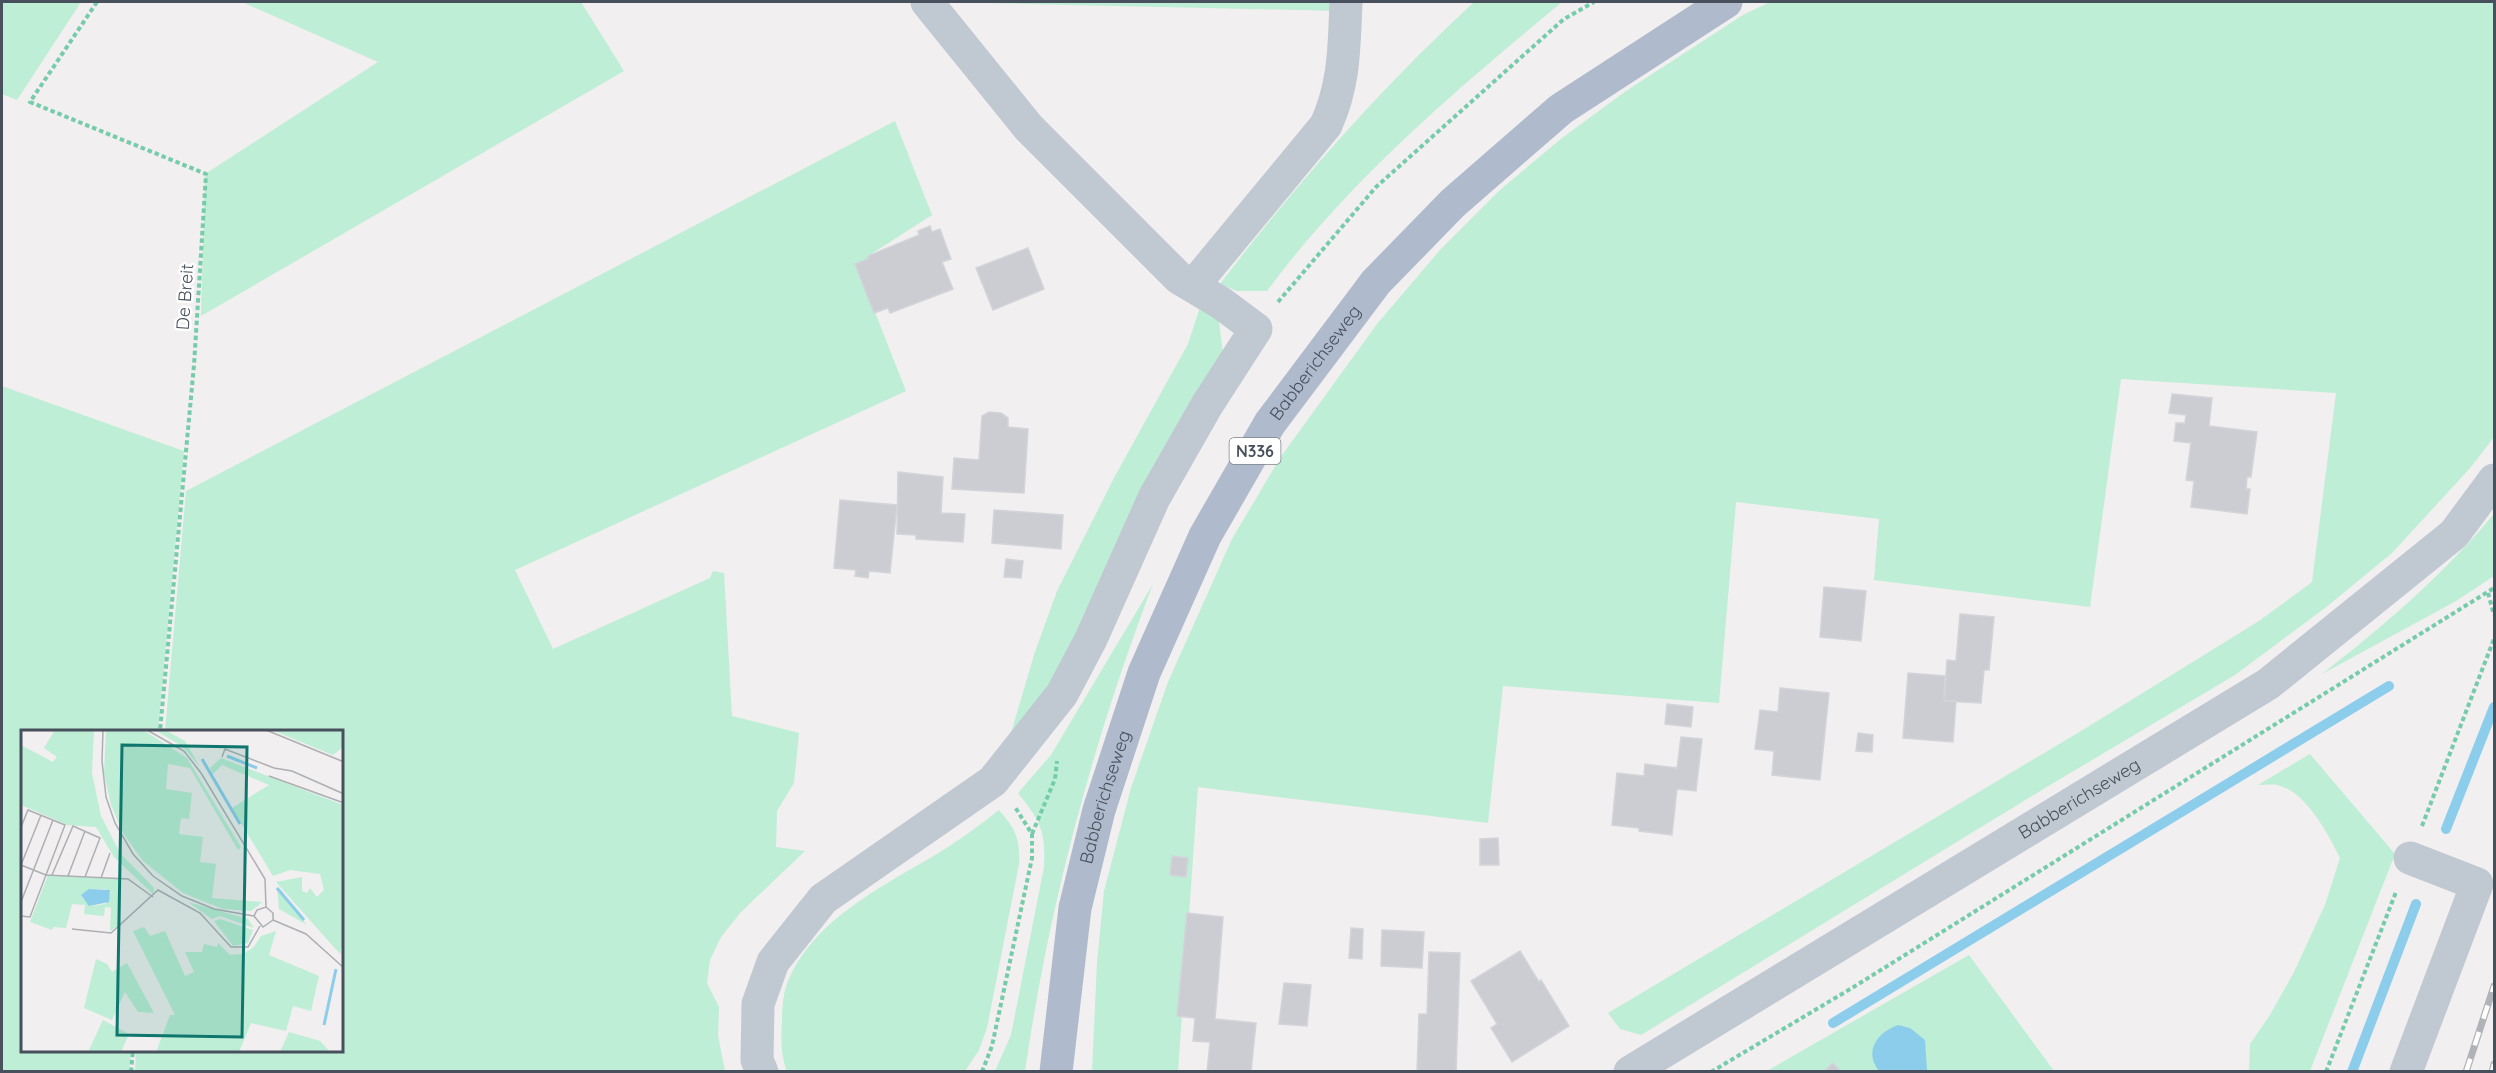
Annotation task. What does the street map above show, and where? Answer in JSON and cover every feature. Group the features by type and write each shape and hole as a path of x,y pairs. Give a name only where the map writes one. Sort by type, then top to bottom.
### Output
{"main road":[{"name":"Babberichseweg","path":"1056,1071 1075,908 1099,810 1144,672 1205,536 1270,423 1376,282 1454,203 1561,108 1726,2"}],"street":[{"path":"762,1071 757,1060 759,1004 772,962 823,899 993,781 1062,694 1091,639 1154,498 1207,405 1256,329 1179,278 1029,128 927,2"},
{"path":"1193,286 1326,125 1336,104 1343,72 1346,2"},
{"name":"Babberichseweg","path":"1630,1071 2268,684 2454,534 2494,480"},
{"path":"2406,1071 2477,884 2410,858"}],"path":[{"name":"De Breit","path":"97,2 30,102 206,174 194,365 160,730"},
{"path":"1256,329 1376,187 1564,19 1594,2"},
{"path":"1711,1071 1852,988 2494,588"},
{"path":"2488,593 2494,615"},
{"path":"982,1071 992,1046 1032,858 1032,834 1017,810 993,781"},
{"path":"131,1071 133,1052"}],"green space":[{"path":"2,2 81,2 17,100 2,94"},
{"path":"242,2 581,2 624,71 201,316 205,174 378,62"},
{"path":"944,2 1342,2 1342,11"},
{"path":"1474,2 1562,2 1444,103 1369,174 1299,250 1267,291 1237,291 1220,284 1279,209 1341,137 1406,68"},
{"path":"1770,2 2494,2 2494,437 2471,467 2392,553 2325,608 2235,675 2045,788 1641,1035 1620,1029 1608,1013 2086,728 2259,621 2312,582 2336,393 2121,379 2090,607 1874,580 1879,519 1736,502 1719,703 1503,686 1488,823 1198,787 1178,1071 1092,1072 1097,963 1104,891 1131,788 1168,682 1232,539 1280,458 1377,324 1440,250 1500,190 1562,138 1626,91 1743,15"},
{"path":"895,121 932,215 868,256 868,259 856,264 906,391 515,570 553,649 710,578 713,571 724,573 732,716 799,733 794,783 777,811 776,847 805,851 741,912 721,937 710,960 707,983 719,1007 718,1036 725,1071 135,1072 136,1052 344,1052 344,730 165,730 186,491"},
{"path":"1202,301 1219,322 1223,353 1043,699 1008,743 1034,655 1057,591 1115,476 1188,344"},
{"path":"2,386 184,451 158,730 21,730 21,1052 131,1052 129,1071 2,1071"},
{"path":"2494,514 2494,576 2456,601 2322,674 2412,599"},
{"path":"1153,584 1111,703 1075,824 1047,947 1025,1071 995,1071 1011,1035 1044,867 1044,844 1040,827 1032,811 1018,793 1051,755"},
{"path":"2310,754 2395,854 2310,1071 2249,1072 2250,1044 2270,1015 2293,974 2325,905 2340,858 2307,804 2288,789 2277,785 2258,785"},
{"path":"999,810 1016,835 1019,864 987,1028 979,1050 965,1071 787,1071 782,1041 785,991 799,960 814,941 850,908 975,829"},
{"path":"1969,955 2054,1071 1765,1072"}],"water":[{"path":"1898,1025 1910,1028 1925,1040 1927,1071 1879,1071 1874,1064 1872,1056 1875,1043 1884,1032"}],"building":[{"path":"930,226 932,232 940,229 951,259 942,262 953,289 890,313 888,308 874,313 855,264 868,259 868,256 919,235 918,231"},
{"path":"1028,248 1044,289 993,310 976,268"},
{"path":"2172,394 2212,398 2209,426 2257,432 2251,477 2247,477 2246,489 2250,489 2247,514 2191,507 2194,481 2186,480 2191,443 2174,441 2176,423 2185,423 2186,415 2169,413"},
{"path":"989,412 1001,413 1008,418 1008,427 1028,429 1024,493 952,489 954,458 979,460 982,416"},
{"path":"898,472 943,477 941,513 965,514 963,542 916,539 916,535 897,534"},
{"path":"840,500 897,505 890,573 869,571 868,578 855,576 856,570 834,568"},
{"path":"994,510 1063,515 1061,549 992,543"},
{"path":"1006,559 1023,561 1021,578 1004,577"},
{"path":"1824,587 1866,591 1861,641 1820,637"},
{"path":"1960,614 1994,617 1989,670 1984,670 1981,703 1944,701 1947,660 1956,661"},
{"path":"1908,673 1945,676 1944,701 1956,701 1953,742 1903,738"},
{"path":"1780,688 1829,693 1820,780 1772,775 1774,751 1755,749 1760,710 1778,712"},
{"path":"1667,704 1693,707 1691,727 1665,724"},
{"path":"1858,733 1873,735 1872,752 1856,751"},
{"path":"1681,737 1702,739 1696,791 1677,789 1672,835 1612,825 1617,773 1644,776 1645,764 1677,768"},
{"path":"1498,838 1499,865 1480,865 1480,839"},
{"path":"1172,856 1188,858 1186,877 1170,875"},
{"path":"1187,913 1223,917 1215,1019 1256,1023 1251,1072 1207,1072 1210,1042 1193,1041 1195,1018 1177,1016"},
{"path":"1351,928 1363,929 1362,959 1349,958"},
{"path":"1382,930 1424,932 1422,968 1381,966"},
{"path":"1520,951 1569,1026 1512,1062 1491,1028 1497,1024 1471,981"},
{"path":"1429,952 1460,953 1456,1072 1417,1072 1419,1014 1427,1014"},
{"path":"1284,983 1311,985 1307,1026 1279,1024"},
{"path":"1833,1063 1841,1072 1823,1072"}],"waterway":[{"path":"1833,1023 2389,686"},
{"path":"2446,829 2494,707"},
{"path":"2352,1072 2416,904"}],"railway":[{"path":"2466,1072 2494,986"},
{"path":"2492,1072 2494,1064"}]}
